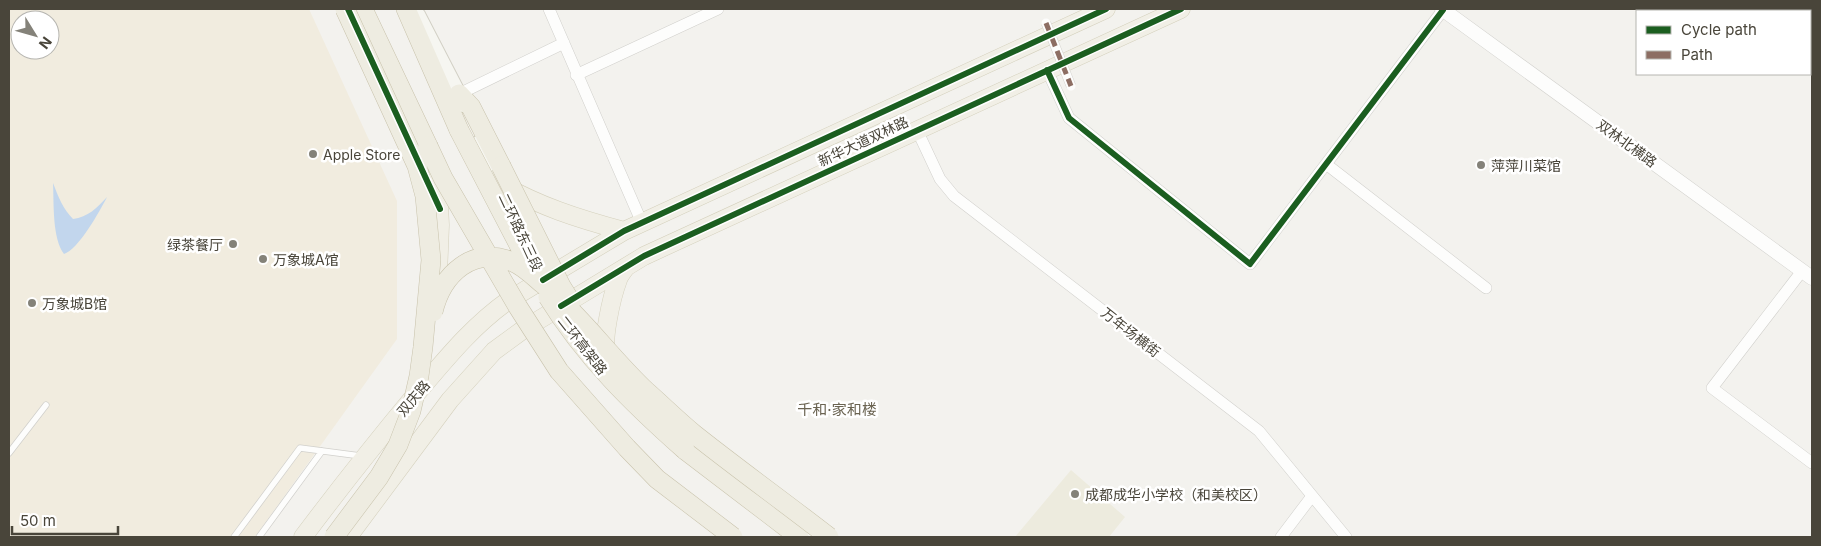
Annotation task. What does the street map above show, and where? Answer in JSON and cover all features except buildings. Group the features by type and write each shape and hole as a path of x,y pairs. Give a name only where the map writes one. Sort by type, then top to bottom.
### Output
{"highway":[{"path":"334,537 379,477 398,445 411,411 423,347 431,260 425,196 417,166 345,9"},
{"path":"362,9 443,178 518,307 560,371 627,448 712,537"},
{"name":"二环高架路","path":"406,9 459,130 526,261 563,322 595,363 640,410 685,450 799,537"},
{"path":"459,94 471,107 499,174 561,286 588,328"},
{"path":"423,347 434,306 442,288 457,270 468,261 480,257 512,262 524,269 552,292 644,389 693,433 829,537"},
{"path":"657,479 733,537"}],"main road":[{"path":"369,9 436,143 460,196 488,249 524,330 547,366 640,471 724,537"},
{"path":"414,9 459,94"},
{"name":"新华大道双林路","path":"543,280 624,231 1106,9"},
{"name":"新华大道双林路","path":"561,306 644,256 1181,9"},
{"path":"394,421 426,340 436,304 440,224 436,143"},
{"path":"499,174 525,198 565,214 624,231"},
{"name":"二环路东三段","path":"499,174 543,280 616,378 682,439 812,537"},
{"path":"616,378 605,352 606,329 618,279 626,266"},
{"name":"双庆路","path":"303,537 394,421 463,339 492,313 543,280"},
{"path":"348,537 450,400 494,351 561,306"}],"street":[{"path":"549,9 576,75 642,223"},
{"path":"576,75 718,9"},
{"path":"1047,70 1069,118 1250,264 1442,9"},
{"name":"双林北横路","path":"1442,9 1807,274"},
{"path":"1046,23 1071,86"},
{"path":"459,94 564,43"},
{"name":"万年场横街","path":"917,130 940,179 954,196 1259,431 1346,537"},
{"path":"1326,164 1486,288"},
{"path":"1807,274 1712,388 1812,464"},
{"path":"1281,537 1312,496"}],"lane":[{"path":"9,453 46,405"},
{"path":"234,537 300,448 366,456"},
{"path":"259,537 322,451"}],"shaded area":[{"path":"9,9 309,9 397,201 397,339 255,537 9,537"},
{"name":"成都成华小学校（和美校区）","path":"1071,470 1125,517 1109,537 1015,537"}],"water":[{"path":"53,183 64,207 73,219 92,211 107,197 82,238 70,251 64,254 57,239"}],"marked path":[{"path":"1046,23 1071,86"}],"cycle path":[{"path":"348,9 440,209"},
{"path":"543,280 624,231 1106,9"},
{"path":"561,306 644,256 1181,9"},
{"path":"1047,70 1069,118 1250,264 1443,10"}],"place":[{"name":"Apple Store","path":"313,154"},
{"name":"萍萍川菜馆","path":"1481,165"},
{"name":"绿茶餐厅","path":"233,244"},
{"name":"万象城A馆","path":"263,259"},
{"name":"万象城B馆","path":"32,303"},
{"name":"成都成华小学校（和美校区）","path":"1075,494"}],"district":[{"name":"千和·家和楼","path":"837,409"}]}
